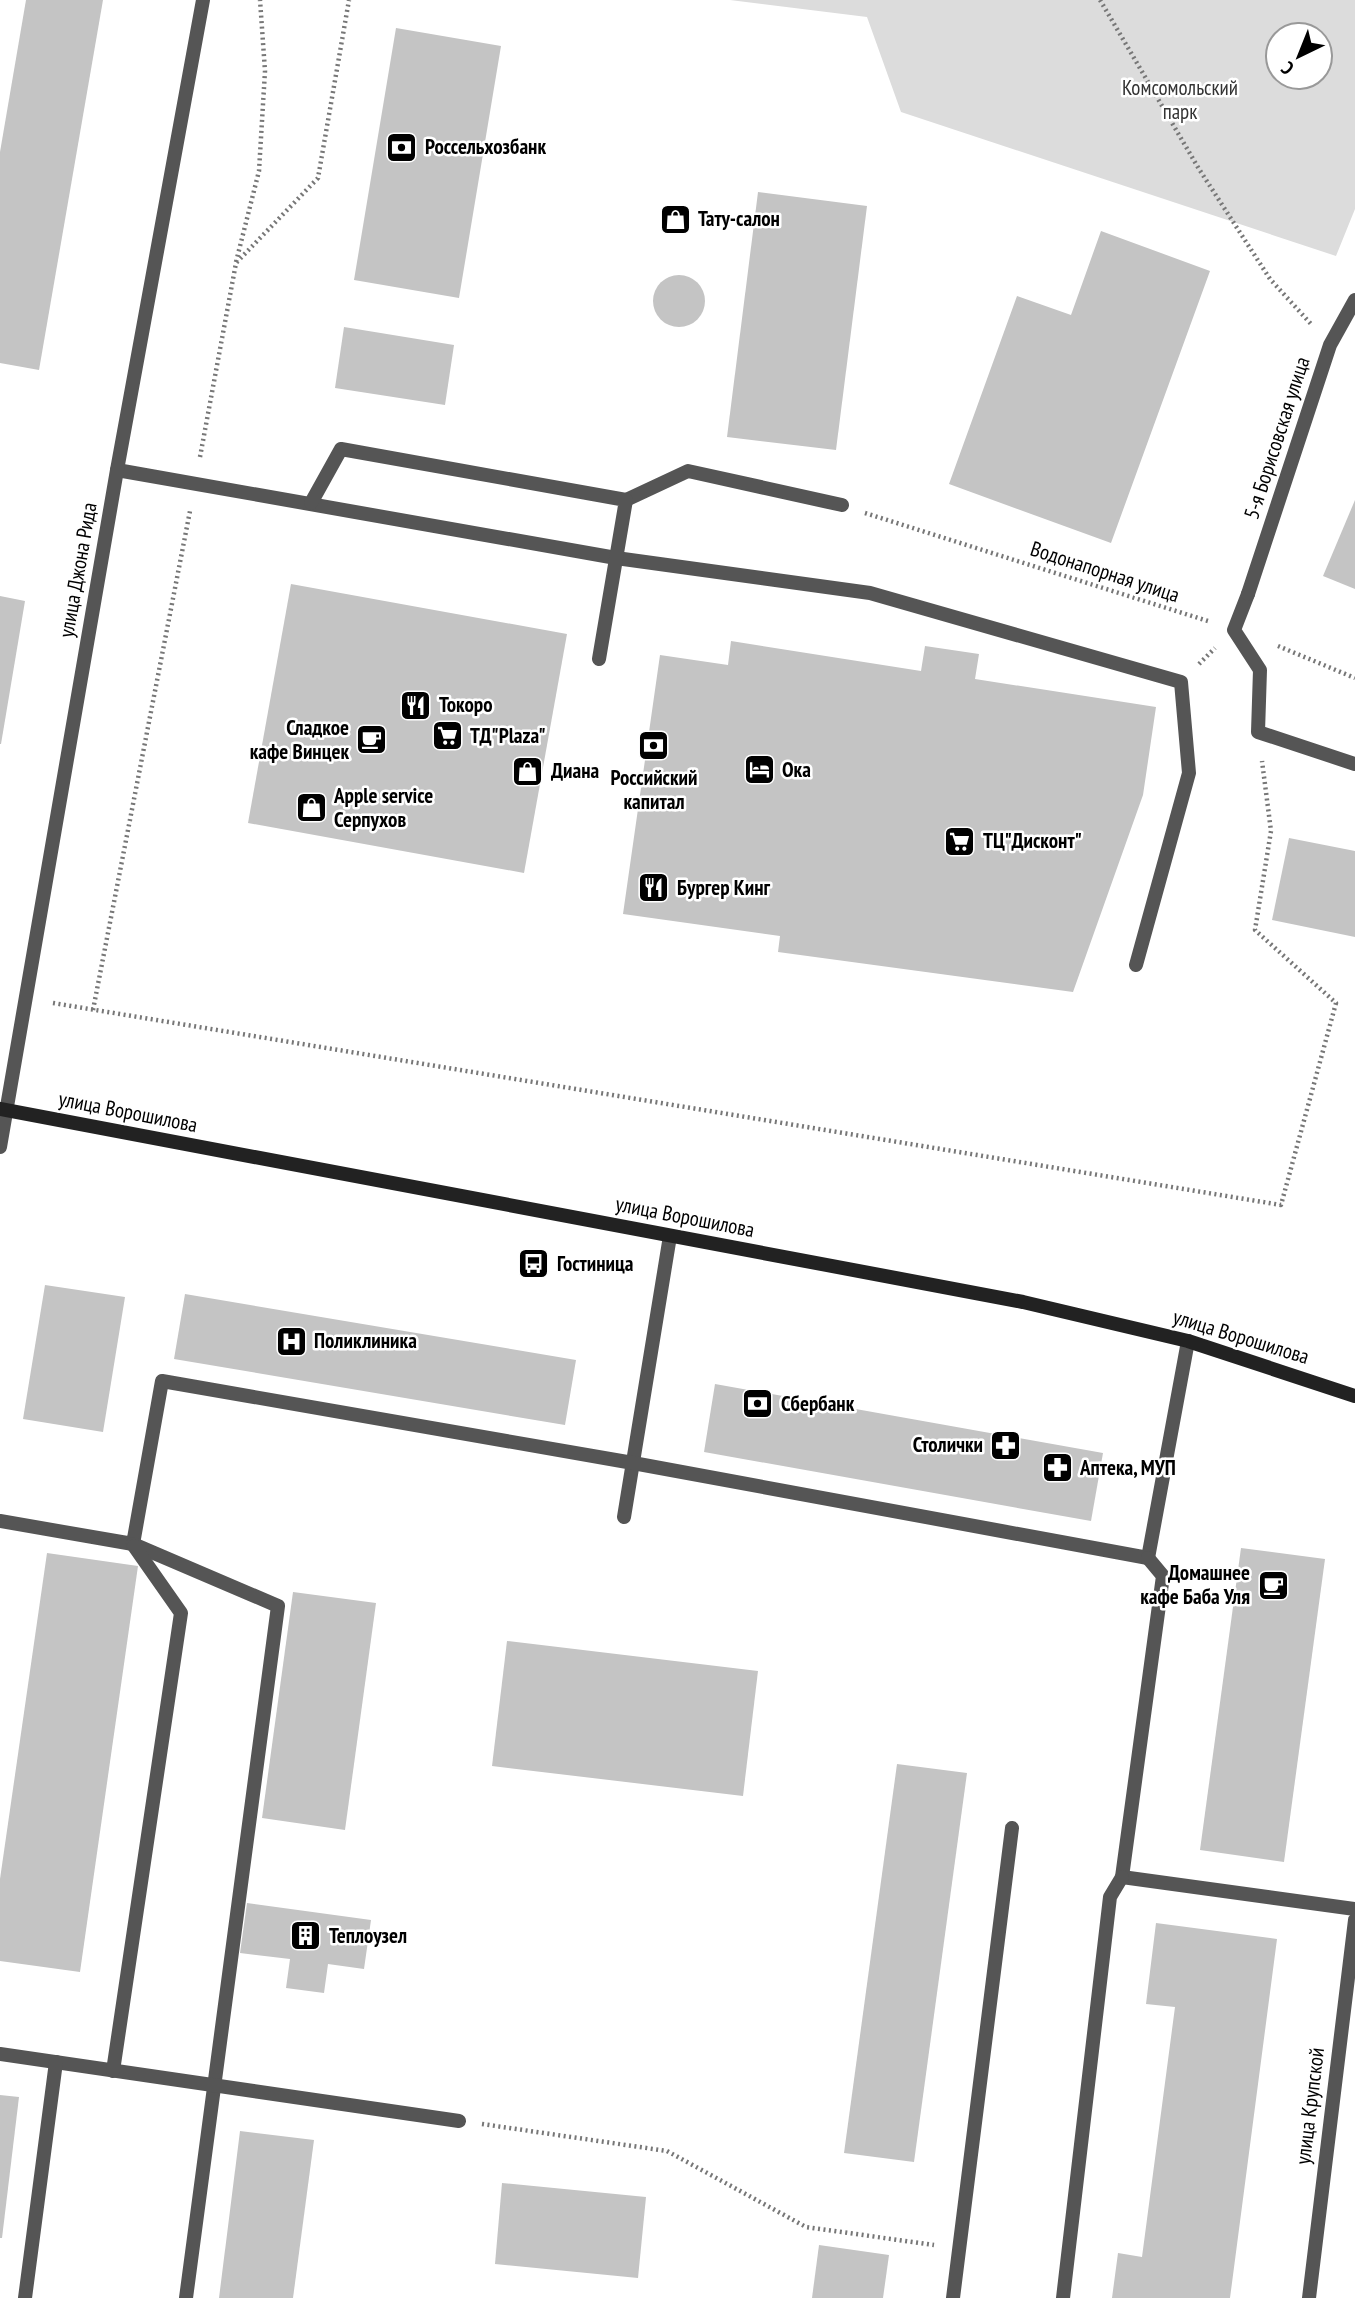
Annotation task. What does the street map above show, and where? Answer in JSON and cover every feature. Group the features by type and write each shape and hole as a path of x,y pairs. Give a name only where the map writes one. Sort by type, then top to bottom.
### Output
{"main road":[{"name":"улица Ворошилова","path":"3,1110 1023,1302 1188,1341 1355,1396"}],"street":[{"name":"улица Джона Рида","path":"0,1147 3,1110 203,0"},
{"name":"5-я Борисовская улица","path":"1234,630 1330,345 1355,300"},
{"path":"311,503 341,449 626,500 688,471 842,505"},
{"path":"117,470 616,558 870,593 1181,682 1189,774 1136,965"},
{"path":"599,659 626,500"},
{"path":"1234,630 1260,670 1258,732 1355,764"},
{"path":"624,1517 670,1236"},
{"path":"1147,1558 1188,1341"},
{"path":"113,2071 181,1613 133,1544 162,1381 633,1463 1147,1558 1163,1576 1122,1877 1110,1897 1063,2298"},
{"path":"0,1521 133,1544 278,1606 186,2298"},
{"path":"953,2298 1012,1828"},
{"path":"1122,1877 1355,1909"},
{"name":"улица Крупской","path":"1309,2298 1350,1986 1355,1920"},
{"path":"0,2054 459,2121"},
{"path":"25,2298 56,2062"}],"path":[{"path":"93,1010 236,263 260,172 265,71 260,0"},
{"path":"236,263 318,178 349,0"},
{"path":"1100,0 1199,169 1270,279 1330,345"},
{"name":"Водонапорная улица","path":"842,505 1234,630 1355,678"},
{"path":"1181,682 1234,630"},
{"path":"24,998 1281,1205 1336,1003 1255,930 1271,831 1258,732"},
{"path":"459,2121 667,2151 806,2227 959,2248"}],"green space":[{"name":"Комсомольский парк","path":"730,0 1355,0 1355,209 1336,256 901,112 867,17"}],"building":[{"path":"26,0 103,0 39,370 0,363 0,152"},
{"path":"396,28 501,46 459,298 354,280"},
{"path":"758,192 867,206 836,450 727,437"},
{"path":"1101,231 1210,271 1111,543 949,484 1017,296 1071,315"},
{"path":"679,275 698,282 705,301 698,320 679,327 660,320 653,301 660,282"},
{"path":"344,327 454,345 445,405 335,388"},
{"path":"1355,500 1355,589 1323,576"},
{"name":"ТД\"Plaza\"","path":"291,584 567,634 524,873 248,823"},
{"path":"0,596 25,601 1,744 0,744"},
{"name":"ТЦ\"Дисконт\"","path":"731,641 921,671 925,646 979,654 975,679 1156,707 1143,795 1073,992 778,952 780,936 623,914 660,655 728,665"},
{"path":"1289,838 1355,851 1355,937 1272,920"},
{"path":"45,1285 125,1297 103,1432 23,1419"},
{"path":"185,1294 576,1360 565,1425 174,1359"},
{"path":"715,1384 1103,1453 1091,1521 704,1452"},
{"path":"1241,1548 1325,1559 1284,1862 1200,1850"},
{"path":"47,1553 138,1566 80,1972 0,1961 0,1879"},
{"path":"293,1592 376,1603 345,1830 262,1818"},
{"path":"507,1641 758,1671 743,1796 492,1766"},
{"path":"897,1764 967,1773 914,2162 844,2153"},
{"name":"Теплоузел","path":"247,1903 371,1920 364,1969 328,1964 324,1993 286,1988 290,1959 240,1953"},
{"path":"1156,1923 1277,1939 1230,2298 1112,2298 1118,2253 1142,2257 1175,2007 1146,2004"},
{"path":"0,2095 19,2097 2,2238 0,2238"},
{"path":"240,2131 314,2140 293,2298 219,2298"},
{"path":"502,2183 646,2197 638,2278 495,2264"},
{"path":"819,2245 889,2255 883,2298 812,2298"}],"place":[{"name":"Россельхозбанк","path":"402,147"},
{"name":"Тату-салон","path":"675,219"},
{"name":"Токоро","path":"416,705"},
{"name":"ТД\"Plaza\"","path":"447,736"},
{"name":"Сладкое кафе Винцек","path":"372,740"},
{"name":"Российский капитал","path":"654,746"},
{"name":"Ока","path":"759,770"},
{"name":"Диана","path":"528,771"},
{"name":"Apple service Серпухов","path":"311,808"},
{"name":"ТЦ\"Дисконт\"","path":"960,841"},
{"name":"Бургер Кинг","path":"654,888"},
{"name":"Гостиница","path":"534,1264"},
{"name":"Поликлиника","path":"291,1341"},
{"name":"Сбербанк","path":"758,1404"},
{"name":"Столички","path":"1006,1445"},
{"name":"Аптека, МУП","path":"1057,1468"},
{"name":"Домашнее кафе Баба Уля","path":"1273,1585"},
{"name":"Теплоузел","path":"306,1936"}]}
